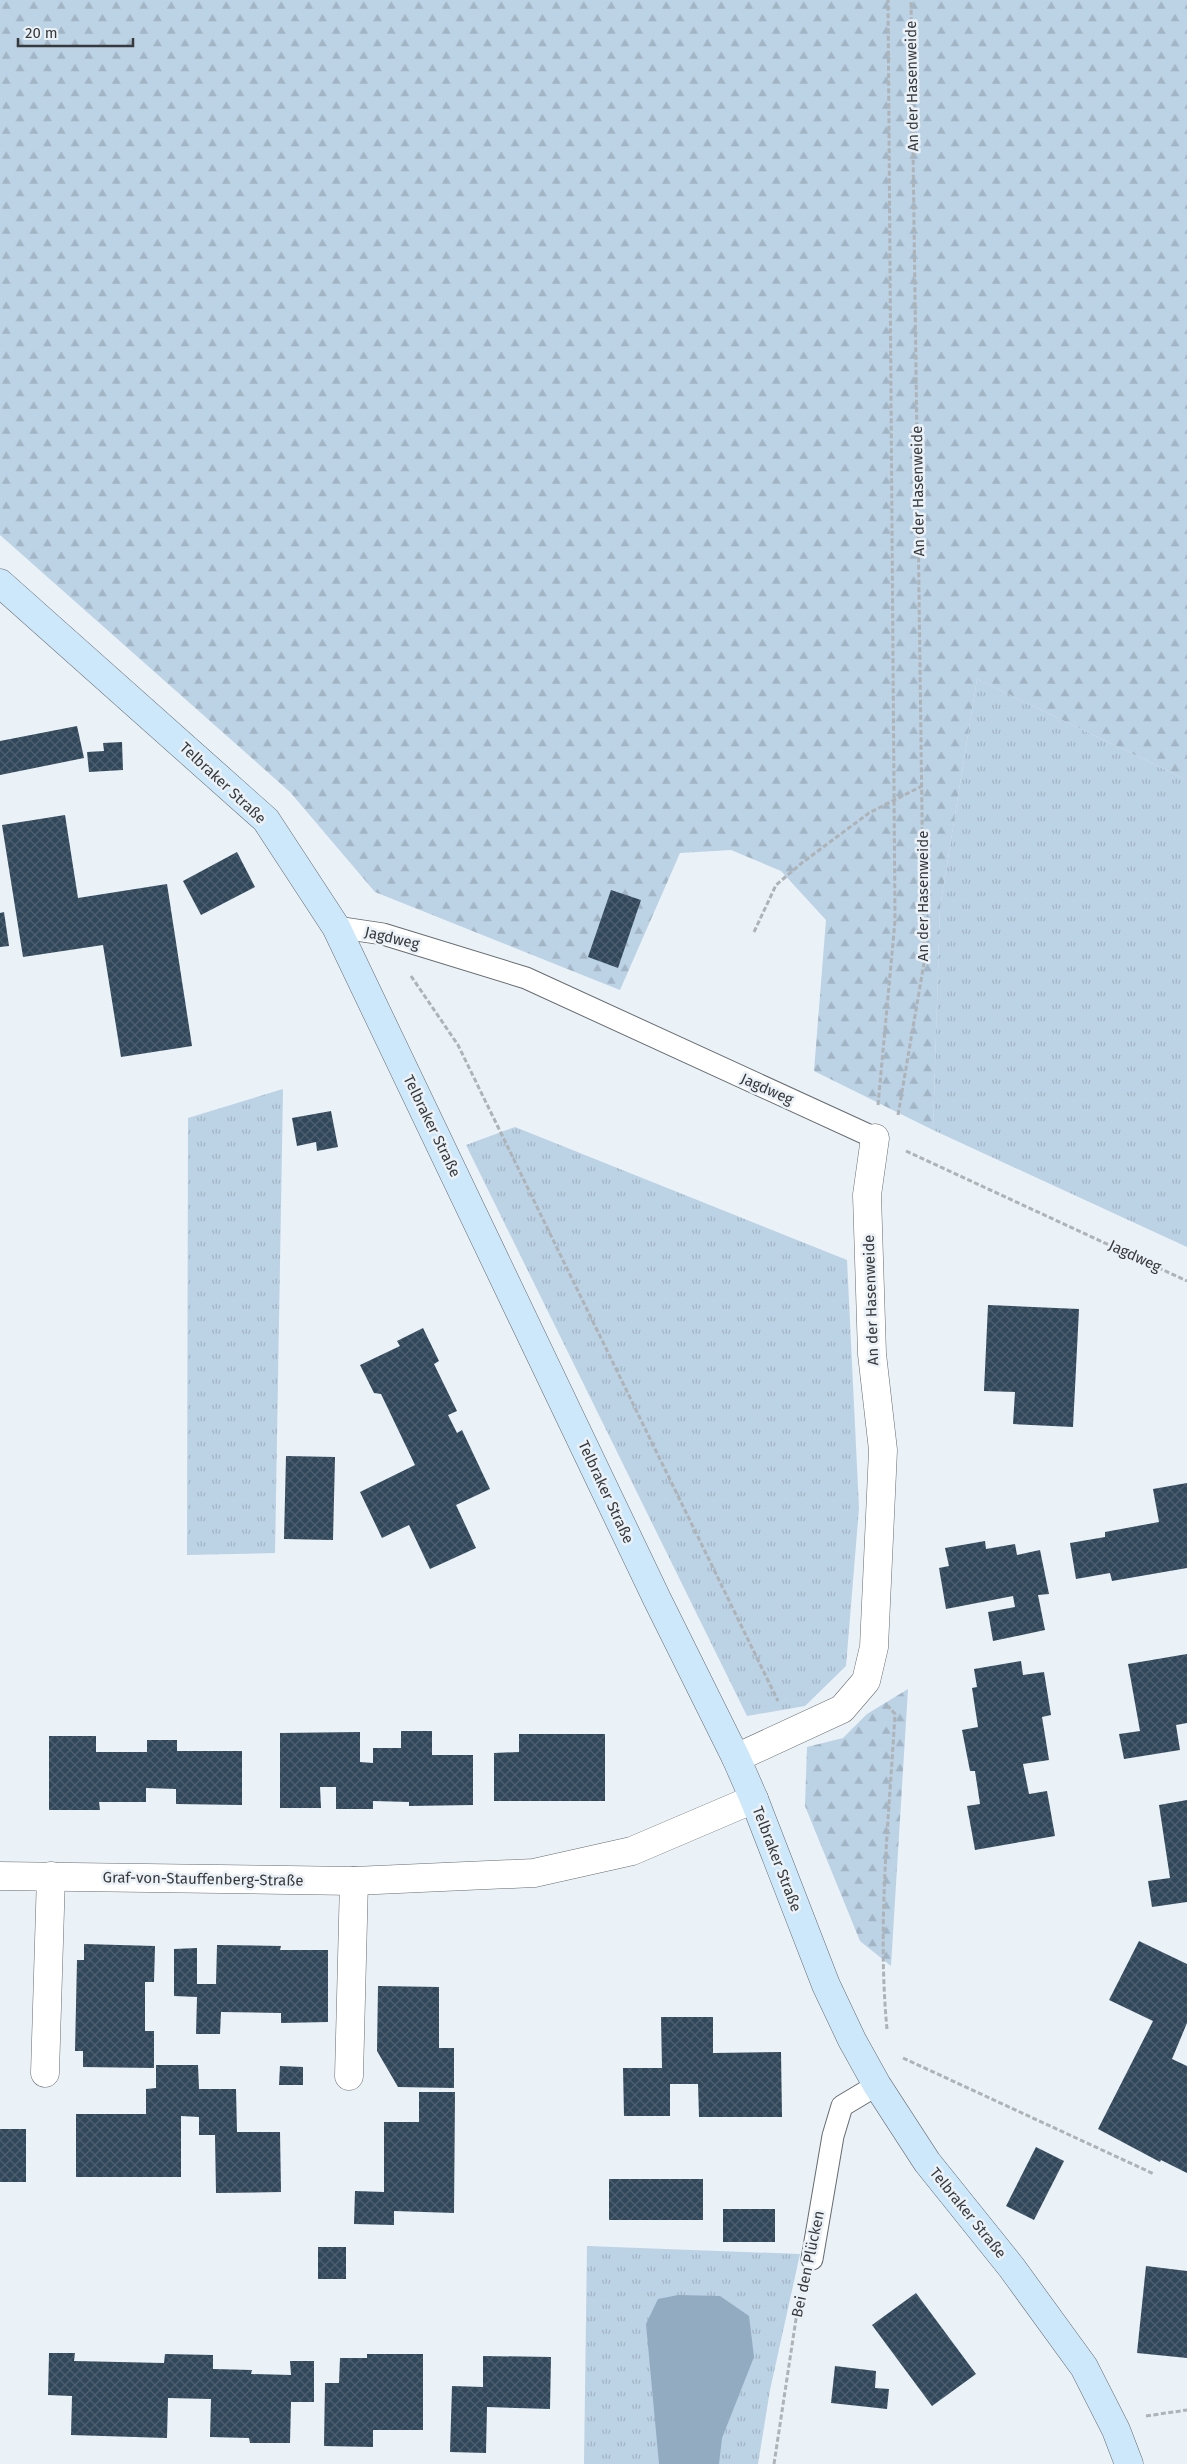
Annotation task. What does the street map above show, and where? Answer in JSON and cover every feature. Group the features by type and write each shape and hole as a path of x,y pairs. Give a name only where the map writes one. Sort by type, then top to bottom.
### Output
{"street":[{"name":"Telbraker Straße","path":"0,584 266,820 336,927 657,1599 736,1758 826,1985 852,2040 877,2085 927,2162 1012,2268 1084,2367 1116,2430 1129,2464"},
{"name":"An der Hasenweide","path":"736,1758 842,1709 866,1681 874,1647 883,1450 872,1354 867,1195 875,1138"},
{"name":"Graf-von-Stauffenberg-Straße","path":"0,1876 354,1882 534,1873 632,1851 754,1800"},
{"path":"45,2073 51,1876"},
{"path":"349,2076 354,1882"}],"lane":[{"name":"Jagdweg","path":"336,927 383,934 526,978 875,1138"},
{"name":"Bei den Plücken","path":"812,2259 833,2136 842,2106 877,2085"}],"path":[{"path":"875,1138 895,921 888,0"},
{"name":"An der Hasenweide","path":"875,1138 896,1127 924,963 911,0"},
{"path":"754,932 776,885 803,862 869,813 922,786"},
{"name":"Jagdweg","path":"875,1138 1002,1194 1187,1281"},
{"path":"866,1681 895,1714 882,1979 888,2037"},
{"path":"897,2056 1154,2174"},
{"name":"Bei den Plücken","path":"774,2464 796,2319 812,2259"},
{"path":"1116,2430 1144,2416 1187,2410"}],"green space":[{"path":"0,0 1187,0 1187,780 977,679 940,908 933,1130 814,1071 826,920 781,871 731,850 680,853 620,990 375,892 290,792 0,535"},
{"path":"977,679 1187,780 1187,1247 933,1130 940,908"},
{"path":"283,1089 275,1553 187,1555 188,1118"},
{"path":"515,1127 847,1260 859,1508 846,1666 805,1706 747,1716 466,1145"},
{"path":"908,1689 891,1966 860,1941 805,1806 807,1747 843,1738 867,1714"},
{"path":"587,2246 800,2254 770,2390 758,2464 584,2464"}],"shaded area":[{"path":"678,2295 720,2296 749,2316 754,2357 722,2438 719,2464 659,2464 646,2324 658,2299"}],"building":[{"path":"77,726 84,758 0,775 0,741"},
{"path":"122,742 123,770 89,772 87,752 104,751 103,743"},
{"path":"65,815 78,898 167,884 192,1046 121,1057 103,945 23,957 2,825"},
{"path":"237,852 255,887 201,915 183,881"},
{"path":"611,890 641,900 618,968 588,957"},
{"path":"4,912 9,946 0,947 0,913"},
{"path":"331,1111 338,1147 317,1151 316,1142 297,1146 292,1118"},
{"path":"988,1305 1079,1309 1073,1427 1013,1424 1015,1392 984,1391"},
{"path":"423,1328 439,1361 434,1364 457,1411 448,1415 457,1433 462,1430 490,1489 456,1505 476,1548 430,1569 409,1525 382,1538 360,1492 415,1465 381,1394 374,1393 360,1365 400,1346 397,1341"},
{"path":"286,1456 335,1457 333,1540 284,1539"},
{"path":"1187,1483 1187,1568 1112,1581 1110,1573 1076,1579 1070,1543 1105,1537 1105,1532 1159,1522 1153,1489"},
{"path":"985,1541 986,1549 1015,1544 1017,1555 1040,1550 1049,1594 1038,1595 1045,1630 993,1641 988,1612 1015,1607 1013,1596 946,1609 939,1568 949,1566 945,1548"},
{"path":"1187,1654 1187,1723 1176,1725 1180,1750 1124,1759 1119,1734 1140,1731 1128,1664"},
{"path":"1021,1661 1023,1675 1044,1672 1051,1715 1042,1717 1049,1760 1023,1764 1029,1794 1047,1791 1055,1836 975,1850 967,1806 980,1804 975,1771 970,1771 962,1730 978,1727 972,1688 977,1687 974,1669"},
{"path":"401,1731 432,1731 432,1755 473,1755 473,1805 409,1806 409,1802 373,1801 373,1809 336,1809 336,1787 320,1787 321,1808 280,1808 280,1733 360,1732 360,1762 373,1763 373,1748 401,1748"},
{"path":"519,1734 605,1734 605,1801 494,1801 494,1753 519,1752"},
{"path":"49,1736 96,1736 96,1752 147,1752 147,1740 177,1740 177,1751 242,1751 242,1805 176,1804 176,1789 146,1788 146,1802 99,1802 100,1810 49,1810"},
{"path":"1187,1800 1187,1902 1152,1907 1148,1881 1170,1878 1159,1805"},
{"path":"1139,1941 1187,1964 1187,2023 1172,2059 1187,2066 1187,2173 1161,2160 1160,2162 1098,2129 1153,2021 1109,2000"},
{"path":"84,1944 155,1946 154,1982 145,1982 145,2031 154,2031 154,2068 83,2067 83,2051 75,2051 77,1960 84,1960"},
{"path":"217,1945 281,1946 280,1950 328,1950 328,2022 281,2023 281,2013 221,2012 220,2034 196,2034 197,1997 174,1996 174,1949 197,1948 197,1984 216,1984"},
{"path":"378,1986 439,1987 439,2048 454,2048 454,2088 398,2087 377,2051"},
{"path":"661,2017 713,2017 713,2053 781,2052 782,2117 699,2117 698,2084 670,2084 670,2116 624,2116 623,2068 662,2068"},
{"path":"156,2065 198,2065 199,2089 236,2089 237,2132 280,2132 281,2192 216,2193 215,2135 199,2135 199,2117 181,2116 181,2177 76,2177 76,2114 146,2114 146,2089 156,2088"},
{"path":"280,2066 303,2067 303,2085 279,2085"},
{"path":"419,2092 455,2092 454,2213 394,2211 394,2225 354,2224 355,2191 384,2192 384,2122 419,2122"},
{"path":"0,2129 26,2129 26,2182 0,2182"},
{"path":"1036,2147 1064,2161 1034,2220 1006,2206"},
{"path":"609,2179 703,2179 703,2220 609,2220"},
{"path":"723,2209 775,2209 775,2242 723,2242"},
{"path":"318,2247 346,2247 346,2279 318,2279"},
{"path":"1146,2266 1187,2271 1187,2358 1137,2353"},
{"path":"916,2293 976,2374 932,2406 872,2325"},
{"path":"49,2353 75,2353 74,2361 164,2363 165,2354 213,2355 213,2369 252,2370 251,2374 291,2375 290,2361 314,2361 314,2402 291,2402 290,2443 250,2443 249,2438 210,2437 211,2399 168,2398 167,2438 71,2435 72,2396 48,2395"},
{"path":"367,2354 423,2354 423,2430 373,2430 373,2447 324,2446 325,2383 339,2383 340,2358 367,2358"},
{"path":"483,2356 551,2357 550,2409 487,2407 486,2453 450,2452 452,2386 483,2387"},
{"path":"835,2366 876,2371 875,2388 889,2389 887,2409 831,2403"}]}
